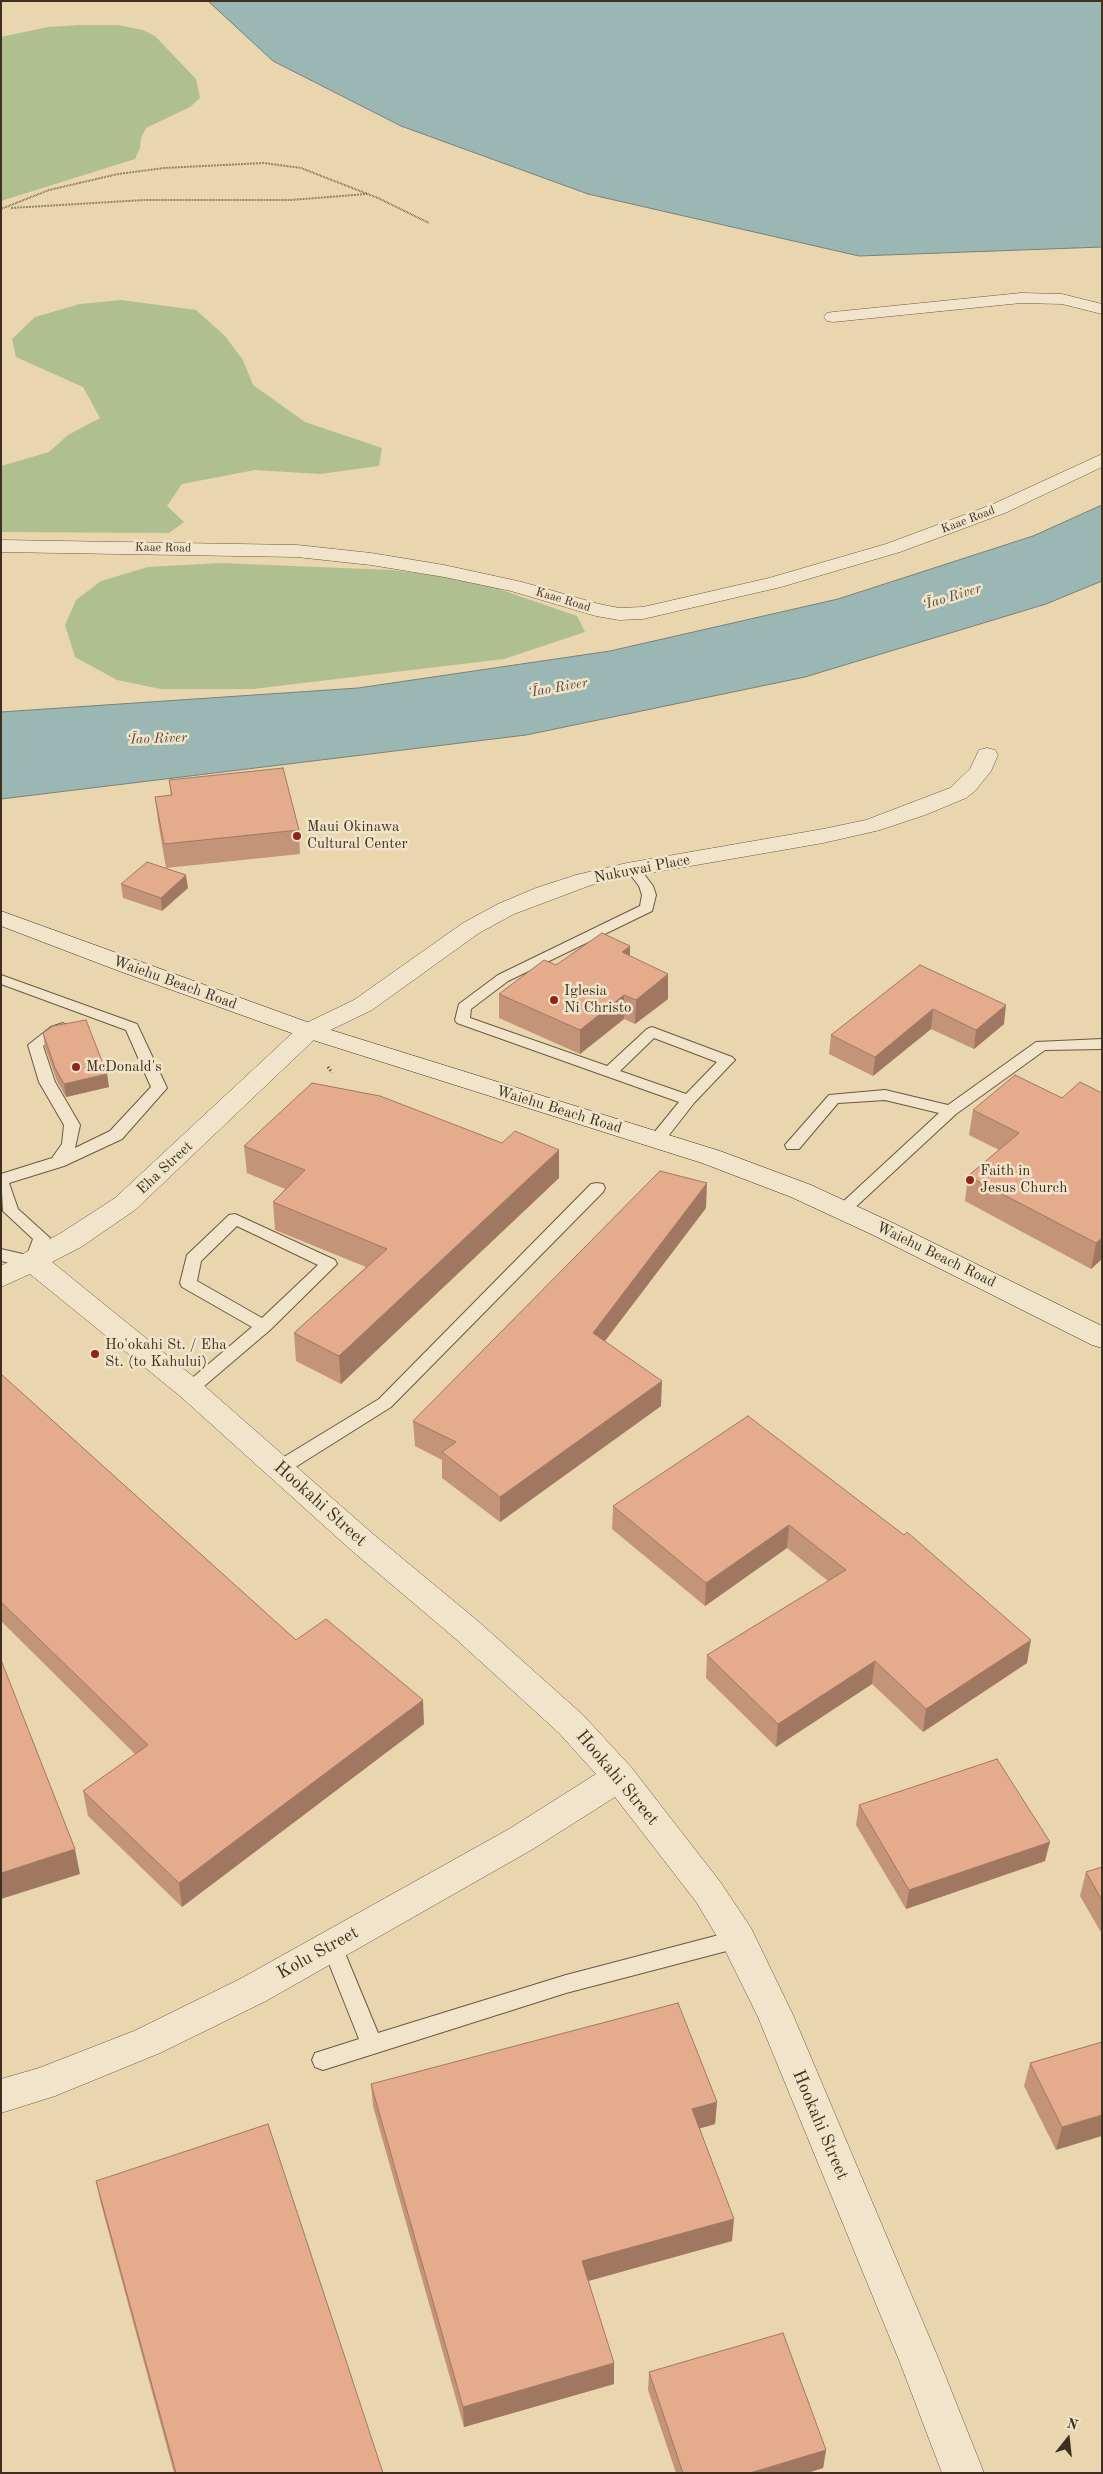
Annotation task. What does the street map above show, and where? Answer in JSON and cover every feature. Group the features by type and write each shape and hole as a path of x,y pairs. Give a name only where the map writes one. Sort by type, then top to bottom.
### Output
{"street":[{"path":"834,317 1021,298 1062,299 1102,309"},
{"name":"Kaae Road","path":"1,546 297,551 371,559 444,571 515,586 596,610 619,614 643,613 774,583 893,548 998,509 1102,460"},
{"name":"Nukuwai Place","path":"309,1031 363,1005 410,972 438,949 471,928 506,909 544,893 584,880 633,869 823,836 872,825 917,810 958,793 974,779 987,755"},
{"name":"Waiehu Beach Road","path":"1,918 309,1031 656,1140 711,1158 801,1192 842,1210 1102,1338"},
{"name":"Eha Street","path":"1,1278 71,1240 125,1204 153,1180 309,1031"},
{"name":"Hookahi Street","path":"32,1262 190,1389 571,1724 619,1777 709,1893 738,1939 775,2015 919,2360 963,2473"},
{"name":"Kolu Street","path":"1,2096 42,2084 147,2042 253,1990 521,1840 619,1777"}],"lane":[{"path":"633,869 646,886 648,895 647,908 503,978 464,1007 462,1020 689,1100"},
{"path":"1,978 132,1027 159,1088 116,1135 58,1162 1,1182 11,1211 42,1238 32,1262 5,1257 1,1254"},
{"path":"58,1162 70,1144 72,1125 47,1082 35,1044 56,1030 92,1022 132,1027"},
{"path":"610,1072 652,1032 727,1060 689,1100 656,1140"},
{"path":"842,1210 951,1111 1041,1045 1102,1044"},
{"path":"793,1145 834,1098 885,1096 951,1111"},
{"path":"280,1468 385,1403 597,1188"},
{"path":"190,1389 264,1326 330,1264 235,1219 193,1259 188,1283 264,1326"},
{"path":"323,2060 566,1984 738,1939"},
{"path":"332,1946 372,2045"}],"path":[{"path":"8,208 49,190 118,174 215,165 264,163 301,168 368,194 430,223"},
{"path":"1,209 144,200 291,200 368,194"}],"green space":[{"path":"118,25 143,30 155,36 196,79 200,98 190,107 146,128 135,159 1,201 1,37 48,27"},
{"path":"121,300 196,310 225,336 243,360 253,385 305,422 382,448 379,466 320,474 255,470 182,484 167,506 184,522 169,533 1,532 1,466 49,452 68,435 100,418 83,387 16,357 12,339 35,317 80,304"},
{"path":"220,563 392,570 473,580 577,616 585,632 504,659 253,689 161,689 117,680 75,657 65,625 76,600 101,581 148,567"}],"water":[{"path":"208,1 1102,1 1102,247 859,256 588,194 401,126 273,61"},
{"name":"ʻĪao River","path":"1102,505 1102,581 1046,604 805,677 526,735 1,799 1,712 358,688 610,651 838,599 1033,536"}],"building":[{"path":"283,768 299,830 164,844 155,797 172,795 169,780"},
{"path":"147,862 186,875 161,898 121,884"},
{"path":"602,933 630,946 622,952 668,974 636,1000 624,995 580,1030 499,994 544,960 556,965"},
{"path":"920,965 1006,1005 976,1030 933,1009 875,1057 831,1035"},
{"name":"McDonald's","path":"86,1020 107,1074 64,1084 55,1068 43,1033 53,1026"},
{"path":"1015,1075 1062,1098 1080,1082 1102,1093 1102,1238 1096,1243 968,1176 1019,1133 973,1110"},
{"path":"312,1083 380,1096 502,1143 515,1131 559,1150 339,1356 294,1333 387,1249 273,1202 305,1170 244,1146"},
{"path":"660,1171 707,1183 593,1333 662,1381 500,1497 442,1452 456,1442 413,1421"},
{"path":"1,1374 296,1640 326,1619 423,1700 179,1883 83,1791 148,1745 1,1602"},
{"path":"748,1416 904,1535 907,1532 1031,1640 926,1709 875,1661 778,1724 707,1655 846,1570 789,1525 706,1583 613,1506"},
{"path":"1,1660 75,1849 1,1873"},
{"path":"997,1759 1050,1842 909,1890 859,1805"},
{"path":"1102,1867 1102,1900 1086,1872"},
{"path":"678,2003 717,2102 692,2109 734,2219 582,2261 614,2363 463,2407 371,2084"},
{"path":"1102,2042 1102,2115 1062,2127 1030,2063"},
{"path":"268,2124 383,2473 176,2473 96,2181"},
{"path":"783,2333 826,2450 750,2473 683,2473 649,2372"}],"place":[{"name":"Maui Okinawa Cultural Center","path":"297,836"},
{"name":"Iglesia Ni Christo","path":"554,1000"},
{"name":"McDonald's","path":"76,1067"},
{"name":"Faith in Jesus Church","path":"970,1180"},
{"name":"Ho'okahi St. / Eha St. (to Kahului)","path":"95,1354"}]}
